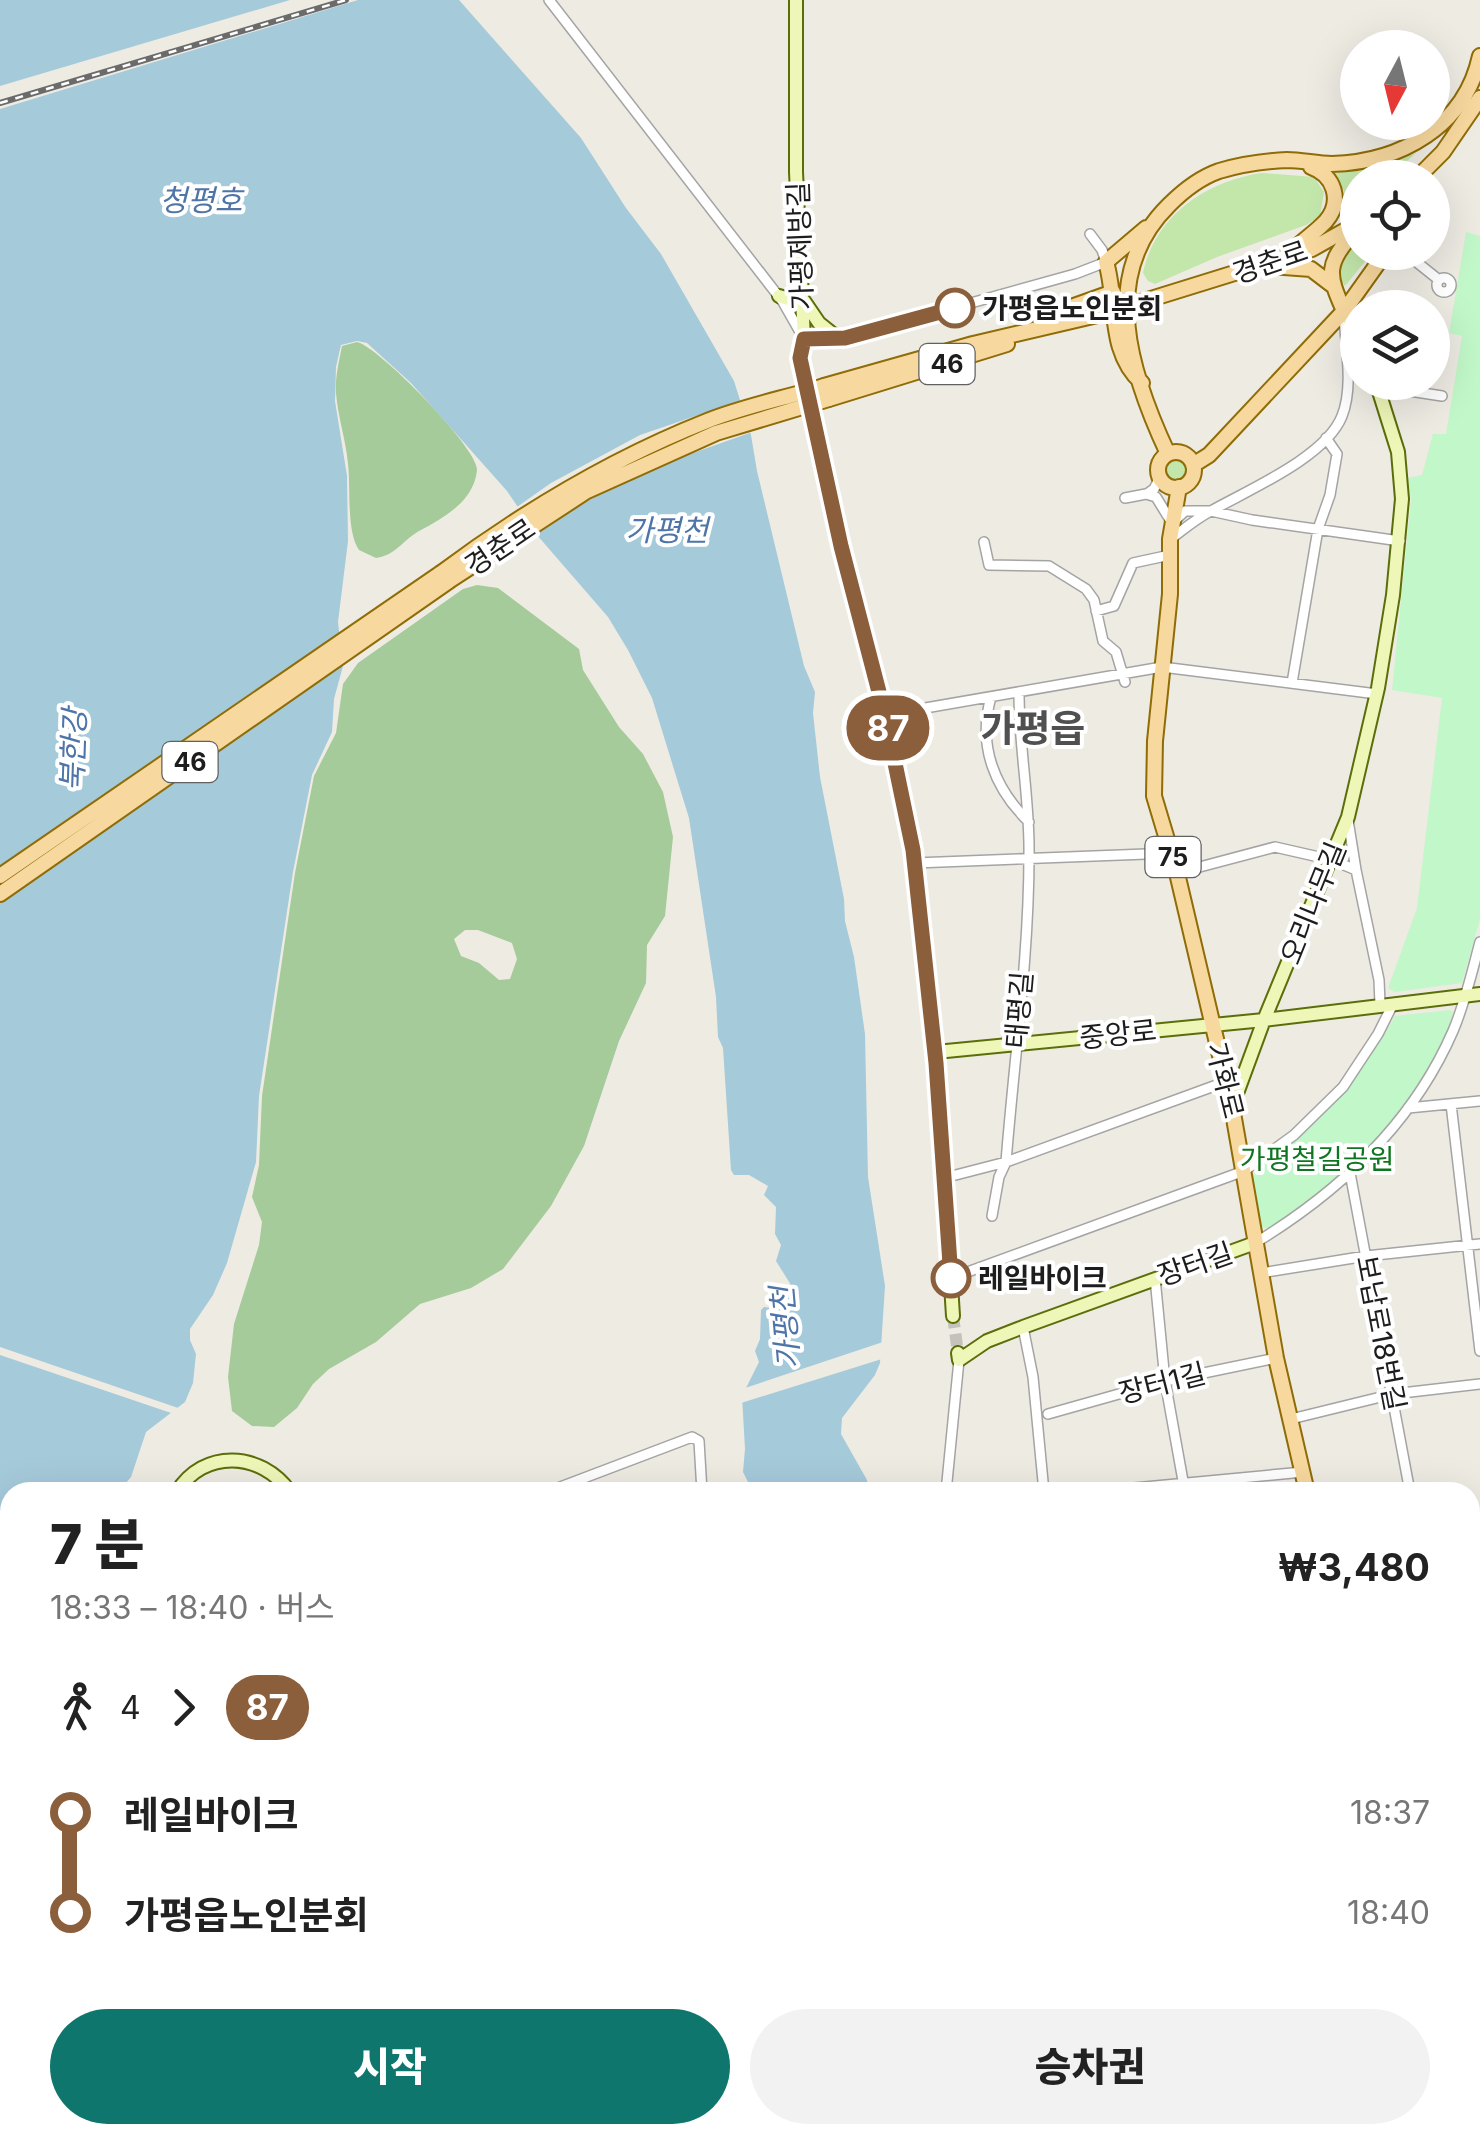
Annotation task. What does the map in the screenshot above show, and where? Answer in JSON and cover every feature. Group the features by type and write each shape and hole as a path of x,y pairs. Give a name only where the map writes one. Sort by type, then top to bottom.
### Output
{"main road":[{"path":"1450,117 1466,96 1480,56"},
{"path":"1435,160 1472,117 1480,98"},
{"path":"1142,384 1128,371 1114,330 1113,292 1106,262 1154,220 1203,178 1230,169 1266,163 1363,161 1422,140"},
{"path":"1440,160 1443,152"},
{"path":"1266,163 1319,169 1334,188 1330,216 1286,258"},
{"path":"1154,220 1136,254 1124,296 1126,322 1142,384 1168,454"},
{"name":"경춘로","path":"826,392 1262,266 1312,249 1340,234"},
{"path":"1340,250 1330,272 1340,302"},
{"path":"1262,266 1310,269 1332,285"},
{"path":"1034,331 1057,312 1113,292"},
{"path":"1193,465 1183,454 1168,454 1159,464 1172,484 1191,479 1193,465 1209,454 1340,315"},
{"name":"경춘로","path":"0,894 445,577 516,520 580,480 710,420 970,358 1064,324"},
{"name":"가화로","path":"1172,484 1170,594 1162,668 1147,740 1154,796 1172,854 1232,1107 1276,1358 1305,1482"},
{"name":"경춘로","path":"0,876 375,626"}],"street":[{"path":"549,0 779,296 804,339 842,338 1075,274 1106,262 1090,234"},
{"name":"가평제방길","path":"796,0 796,172 804,339 801,370 885,715 915,863 936,1052 953,1316"},
{"path":"1426,270 1439,280"},
{"path":"779,296 796,299 802,294 818,324 842,338"},
{"path":"1171,530 1263,485 1326,438 1343,414 1345,400"},
{"name":"오리나무길","path":"1232,1107 1348,817 1377,694 1400,541 1402,499 1398,452 1381,400"},
{"path":"1292,683 1318,529 1330,495 1336,454 1326,438"},
{"path":"1124,498 1172,484 1189,510"},
{"path":"1146,494 1161,501 1171,530"},
{"path":"1171,530 1181,512 1211,511 1400,541"},
{"path":"984,542 989,565 1040,564 1061,570 1091,594 1103,641 1116,652 1124,679"},
{"path":"1096,611 1116,604 1134,563 1170,556"},
{"path":"885,715 1124,679 1162,668 1377,694"},
{"name":"태평길","path":"992,1216 999,1177 1006,1162 1029,857 1019,738 1020,693"},
{"path":"991,697 986,729 993,770 1009,802 1029,822"},
{"path":"951,1278 1244,1171 1294,1135 1343,1087 1378,1034 1387,1004 1348,817"},
{"path":"1177,874 1272,848 1332,860 1356,870"},
{"path":"915,863 1172,854"},
{"path":"1255,1244 1322,1198 1366,1159 1408,1108 1473,995 1480,942"},
{"name":"중앙로","path":"936,1052 1473,995"},
{"path":"944,1178 1006,1162 1225,1082"},
{"path":"1408,1108 1480,1101"},
{"path":"1452,1104 1475,1244 1480,1351"},
{"name":"보납로18번길","path":"1350,1173 1408,1482"},
{"name":"장터길","path":"1023,1327 1255,1244"},
{"path":"1260,1273 1475,1244"},
{"path":"1155,1278 1165,1380 1183,1482"},
{"path":"947,1482 958,1356 1023,1327 1033,1377 1043,1482"},
{"name":"장터1길","path":"1048,1414 1165,1380 1276,1358"},
{"path":"1291,1419 1393,1394 1480,1384"},
{"path":"573,1482 692,1437 698,1441 702,1482"},
{"path":"184,1482 202,1466 230,1460 256,1464 278,1482"},
{"path":"1233,1482 1303,1472"}],"green space":[{"path":"1262,173 1314,177 1324,192 1320,216 1155,284 1148,281 1143,273 1149,252 1171,218 1203,193"},
{"path":"1466,232 1480,236 1480,919 1462,983 1395,992 1388,988 1417,908 1442,698 1392,690 1411,500 1408,478 1422,475 1433,434 1446,434 1462,336 1450,333"},
{"path":"1340,254 1340,270 1358,270 1345,286 1334,271"},
{"path":"357,342 385,361 426,400 462,442 477,470 470,491 457,507 389,554 376,558 359,550 352,532 347,455 336,393 342,346"},
{"path":"1176,459 1185,462 1185,480 1176,483 1167,480 1164,471 1167,462"},
{"path":"477,585 498,588 579,649 583,670 619,727 643,754 663,792 673,837 665,916 647,945 646,983 619,1041 584,1146 551,1206 503,1269 471,1288 420,1304 376,1342 329,1369 297,1408 274,1427 252,1426 232,1411 228,1377 234,1324 259,1245 262,1222 252,1197 259,1165 262,1096 295,873 314,776 336,733 343,684 358,663 463,589","holes":["465,930 478,930 512,943 517,959 510,979 499,980 479,963 461,956 454,939"]},
{"name":"가평철길공원","path":"1453,1012 1436,1057 1407,1102 1372,1144 1313,1198 1269,1229 1260,1226 1252,1177 1255,1171 1334,1101 1366,1062 1395,1016"}],"water":[{"name":"청평호","path":"0,0 459,0 581,138 661,254 734,381 751,435 804,666 815,692 813,713 820,777 865,1034 868,1177 885,1286 880,1363 842,1418 841,1434 867,1482 748,1482 743,1472 742,1396 759,1362 755,1351 760,1339 761,1310 781,1309 791,1285 776,1261 781,1245 775,1234 776,1207 764,1195 768,1186 749,1175 734,1175 731,1170 723,1048 718,1037 716,997 689,818 652,698 608,617 537,535 507,491 411,383 367,343 357,341 341,345 336,367 335,401 347,476 348,541 338,622 343,666 334,699 332,732 312,775 293,872 259,1096 256,1162 227,1263 213,1295 190,1329 196,1354 193,1383 185,1402 146,1432 127,1482 0,1482"}],"pier":[{"path":"290,0 358,0 0,109 0,86"},
{"path":"745,399 755,431 608,489 531,535 514,509 551,483 640,435"},
{"path":"886,1341 885,1358 738,1404 739,1390"},
{"path":"0,1347 184,1410 177,1415 0,1355"}],"tunnel":[{"path":"953,1316 958,1353"}],"railway":[{"path":"0,103 346,0"}],"bus line":[{"name":"87","path":"951,1278 936,1063 913,850 800,358 804,339 845,338 955,308"}],"place":[{"name":"가평읍노인분회","path":"955,308"},
{"name":"레일바이크","path":"951,1278"}],"district":[{"name":"가평읍","path":"1033,728"}],"water label":[{"name":"가평천","path":"667,530"},
{"name":"북한강","path":"73,750"},
{"name":"가평천","path":"785,1328"}]}
